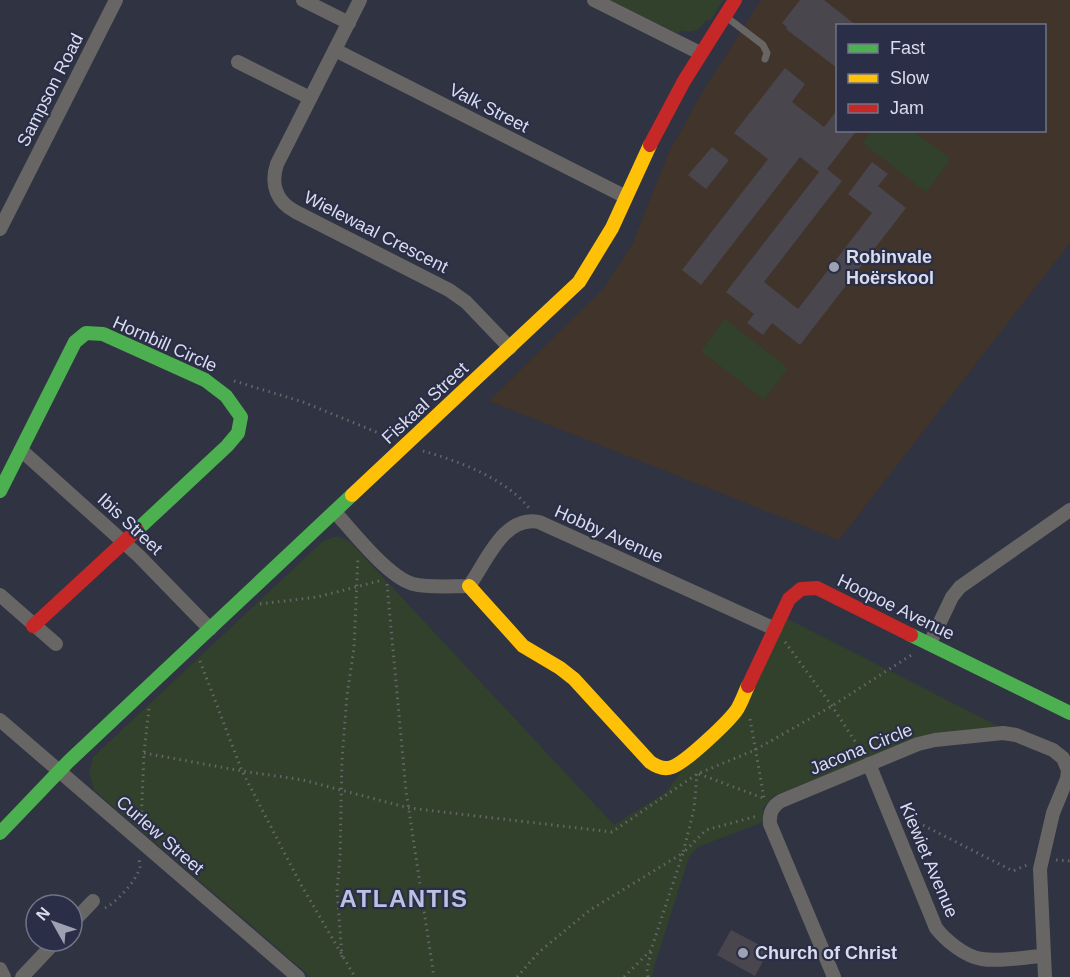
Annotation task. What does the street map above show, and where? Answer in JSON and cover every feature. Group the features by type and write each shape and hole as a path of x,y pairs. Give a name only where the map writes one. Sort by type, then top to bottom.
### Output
{"street":[{"name":"Sampson Road","path":"0,229 116,0"},
{"path":"303,0 349,23"},
{"name":"Wielewaal Crescent","path":"360,0 274,172 274,188 282,202 296,212 449,290 466,302 510,348"},
{"path":"594,0 700,53"},
{"name":"Fiskaal Street","path":"0,833 59,771 570,292 588,272 603,248 670,104 735,0"},
{"name":"Valk Street","path":"335,50 627,197"},
{"path":"238,62 310,98"},
{"name":"Hornbill Circle","path":"0,491 75,342 86,333 103,334 192,373 215,386 231,401 241,417 238,433 227,447 33,626"},
{"name":"Ibis Street","path":"21,450 123,541 210,629"},
{"path":"930,643 952,597 960,587 1070,510"},
{"path":"335,512 388,569 404,580 422,585 469,586 523,646 574,679 650,762 666,769 679,764"},
{"name":"Hobby Avenue","path":"469,586 491,551 510,529 531,520 775,628"},
{"name":"Hoopoe Avenue","path":"679,764 728,720 743,697 789,599 802,588 812,586 1070,713"},
{"path":"0,596 56,644"},
{"name":"Curlew Street","path":"0,720 298,977"},
{"name":"Jacona Circle","path":"770,806 918,744 989,734 1016,735 1053,750 1063,758 1068,774 1053,813 1040,869 1045,977"},
{"name":"Kiewiet Avenue","path":"869,764 936,928 948,941 971,956 982,959 1043,956"},
{"path":"770,806 770,824 834,977"},
{"path":"84,911 93,901"},
{"path":"22,977 45,953"},
{"path":"0,969 4,977"}],"lane":[{"path":"724,15 763,45 767,53 765,59"}],"path":[{"path":"215,386 229,380 303,402 387,437 411,441 420,450 450,458 511,489 528,506 539,522"},
{"path":"342,957 337,890 346,695 354,648 358,548 362,541"},
{"path":"243,598 251,606 317,597 386,579 409,808 434,977"},
{"path":"775,628 832,706 869,764"},
{"path":"144,753 303,780 409,808 612,832 697,774 755,750 832,706 930,643"},
{"path":"192,646 199,656 242,771 300,883 355,977"},
{"path":"93,901 99,910 110,906 132,883 140,867 137,839 142,820 144,753 150,701 142,693"},
{"path":"743,697 748,708 755,750 770,806"},
{"path":"679,764 687,771 770,806"},
{"path":"648,977 647,969 651,950 683,853 694,809 697,774"},
{"path":"517,977 539,952 590,910 683,853 706,830 761,815 770,806"},
{"path":"894,825 909,818 1013,871 1042,858 1070,861"},
{"path":"624,977 651,950"}],"shaded area":[{"name":"Robinvale Hoërskool","path":"761,0 1070,0 1070,243 839,540 489,401 602,290 632,245 668,154 703,91"}],"green space":[{"path":"610,0 723,0 710,21 706,20 696,30 689,32 681,30 679,34"},
{"path":"871,132 914,132 951,159 926,192 863,143"},
{"path":"725,319 788,368 764,400 701,351"},
{"path":"334,537 350,542 614,825 666,792 681,772 730,727 786,618 998,726 916,738 773,796 763,808 763,822 698,847 689,857 652,977 311,977 94,790 89,773 93,757 323,541"}],"building":[{"path":"800,0 824,0 854,24 836,24 836,67 786,29 787,27 782,23"},
{"path":"785,68 805,84 792,102 824,127 836,111 836,132 855,132 827,169 842,181 764,282 798,309 872,213 848,194 872,162 888,174 878,186 906,208 800,345 772,323 763,335 747,323 754,314 726,292 819,172 800,157 701,285 682,270 768,159 734,133"},
{"path":"712,147 729,160 706,189 688,175"},
{"name":"Church of Christ","path":"731,930 769,950 755,976 717,955"}],"traffic: fast":[{"path":"0,491 75,342 86,333 103,334 205,380 226,396 241,417 238,433 227,446 137,530"},
{"path":"0,833 69,761 352,495"},
{"path":"911,635 1070,713"}],"traffic: slow":[{"path":"352,495 579,282 612,228 650,145"},
{"path":"469,586 523,646 574,679 650,762 658,767 669,768 678,764 706,742 736,711 748,686"}],"traffic: jam":[{"path":"650,145 684,81 735,0"},
{"path":"33,626 137,530"},
{"path":"748,686 789,599 801,589 817,588 911,635"}],"place":[{"name":"Robinvale Hoërskool","path":"834,267"},
{"name":"Church of Christ","path":"743,953"}],"district":[{"name":"ATLANTIS","path":"404,898"}]}
